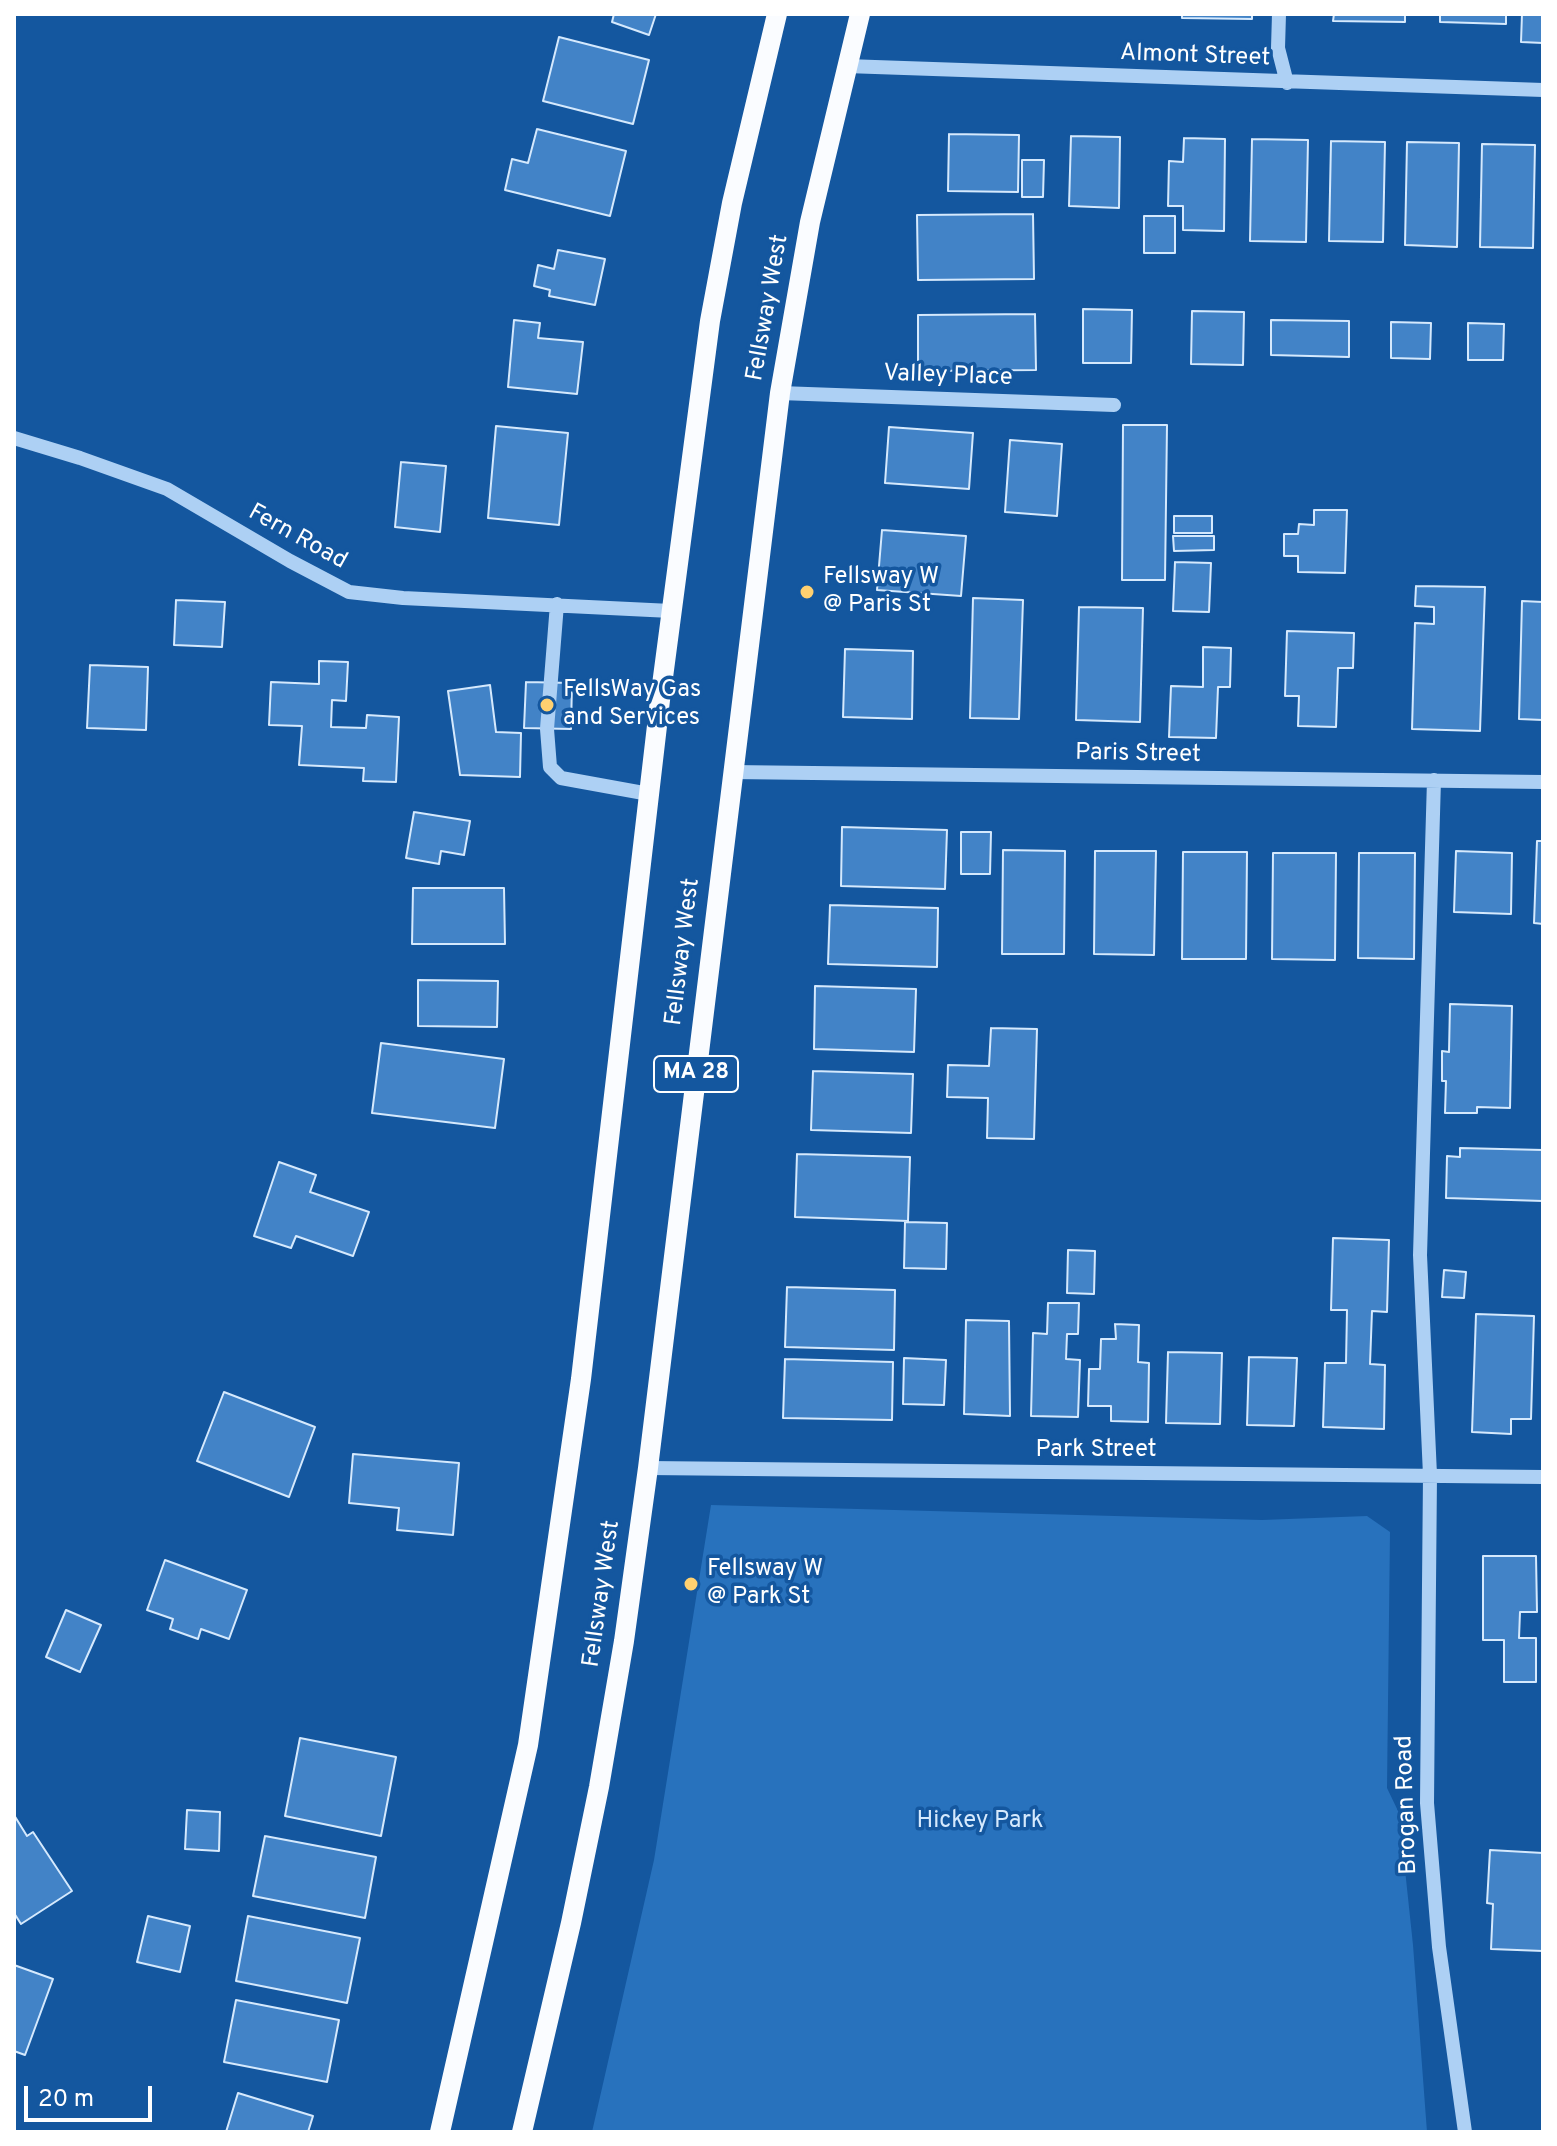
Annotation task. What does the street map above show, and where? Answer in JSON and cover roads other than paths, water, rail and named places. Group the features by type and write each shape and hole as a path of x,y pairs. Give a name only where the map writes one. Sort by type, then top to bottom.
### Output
{"main road":[{"name":"MA 28","path":"440,2132 528,1745 581,1379 671,611 710,321 732,203 777,14"},
{"name":"Fellsway West","path":"522,2132 565,1954 599,1787 624,1641 780,393 808,236 860,14"}],"street":[{"path":"1279,14 1278,48 1287,83"},
{"name":"Almont Street","path":"846,66 1543,90"},
{"name":"Valley Place","path":"780,393 1114,405"},
{"name":"Fern Road","path":"14,438 167,489 345,591 403,598 671,611"},
{"path":"557,604 547,729 550,767 561,778 649,794"},
{"name":"Paris Street","path":"732,772 1543,782"},
{"name":"Brogan Road","path":"1434,780 1420,1255 1430,1475 1427,1803 1439,1947 1465,2132"},
{"name":"Park Street","path":"648,1468 1543,1477"}],"place":[{"name":"Fellsway W @ Paris St","path":"807,592"},
{"name":"FellsWay Gas and Services","path":"547,705"},
{"name":"Fellsway W @ Park St","path":"691,1584"}],"park label":[{"name":"Hickey Park","path":"980,1822"}]}
